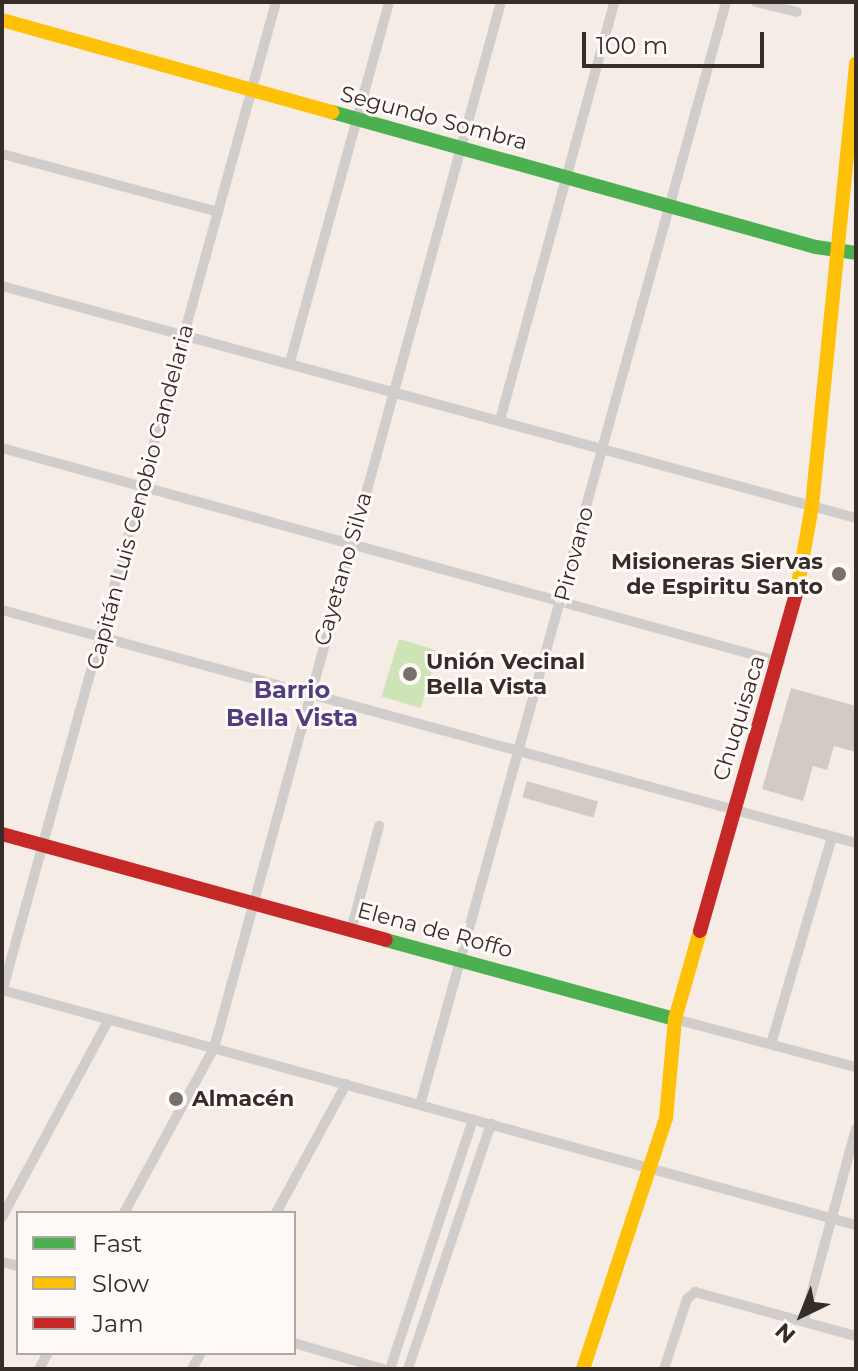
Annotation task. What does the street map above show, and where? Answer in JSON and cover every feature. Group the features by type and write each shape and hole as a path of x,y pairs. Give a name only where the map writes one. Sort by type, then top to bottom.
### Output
{"street":[{"name":"Capitán Luis Cenobio Candelaria","path":"2,991 276,2"},
{"path":"290,362 389,2"},
{"name":"Cayetano Silva","path":"125,1211 214,1048 307,694 501,2"},
{"path":"500,420 614,2"},
{"name":"Pirovano","path":"420,1105 726,2"},
{"path":"756,2 797,12"},
{"name":"Segundo Sombra","path":"2,20 670,206 856,253"},
{"name":"Chuquisaca","path":"583,1369 652,1168 668,1110 675,1019 733,811 780,662 812,506 840,251 856,63"},
{"path":"2,154 218,212"},
{"path":"2,286 856,518"},
{"path":"2,448 780,662"},
{"path":"2,610 856,843"},
{"path":"351,930 379,826"},
{"name":"Elena de Roffo","path":"2,834 856,1067"},
{"path":"771,1044 832,837"},
{"path":"2,991 856,1225"},
{"path":"2,1217 109,1019"},
{"path":"277,1211 346,1084"},
{"path":"390,1369 473,1119"},
{"path":"408,1369 491,1124"},
{"path":"804,1320 856,1129"},
{"path":"664,1369 691,1293 856,1336"},
{"path":"296,1344 383,1369"}],"green space":[{"name":"Unión Vecinal Bella Vista","path":"399,639 438,651 421,708 381,696"}],"building":[{"path":"791,688 856,706 856,752 834,746 827,770 813,766 803,801 762,789"},
{"path":"527,781 598,801 593,818 522,797"}],"traffic: fast":[{"path":"332,112 816,247 856,253"},
{"path":"386,940 675,1019"}],"traffic: slow":[{"path":"2,20 332,112"},
{"path":"797,590 812,506 856,63"},
{"path":"583,1369 666,1118 675,1019 700,931"}],"traffic: jam":[{"path":"700,931 797,590"},
{"path":"2,834 386,940"}],"place":[{"name":"Misioneras Siervas de Espiritu Santo","path":"839,574"},
{"name":"Unión Vecinal Bella Vista","path":"410,674"},
{"name":"Almacén","path":"176,1099"}],"district":[{"name":"Barrio Bella Vista","path":"292,704"}]}
